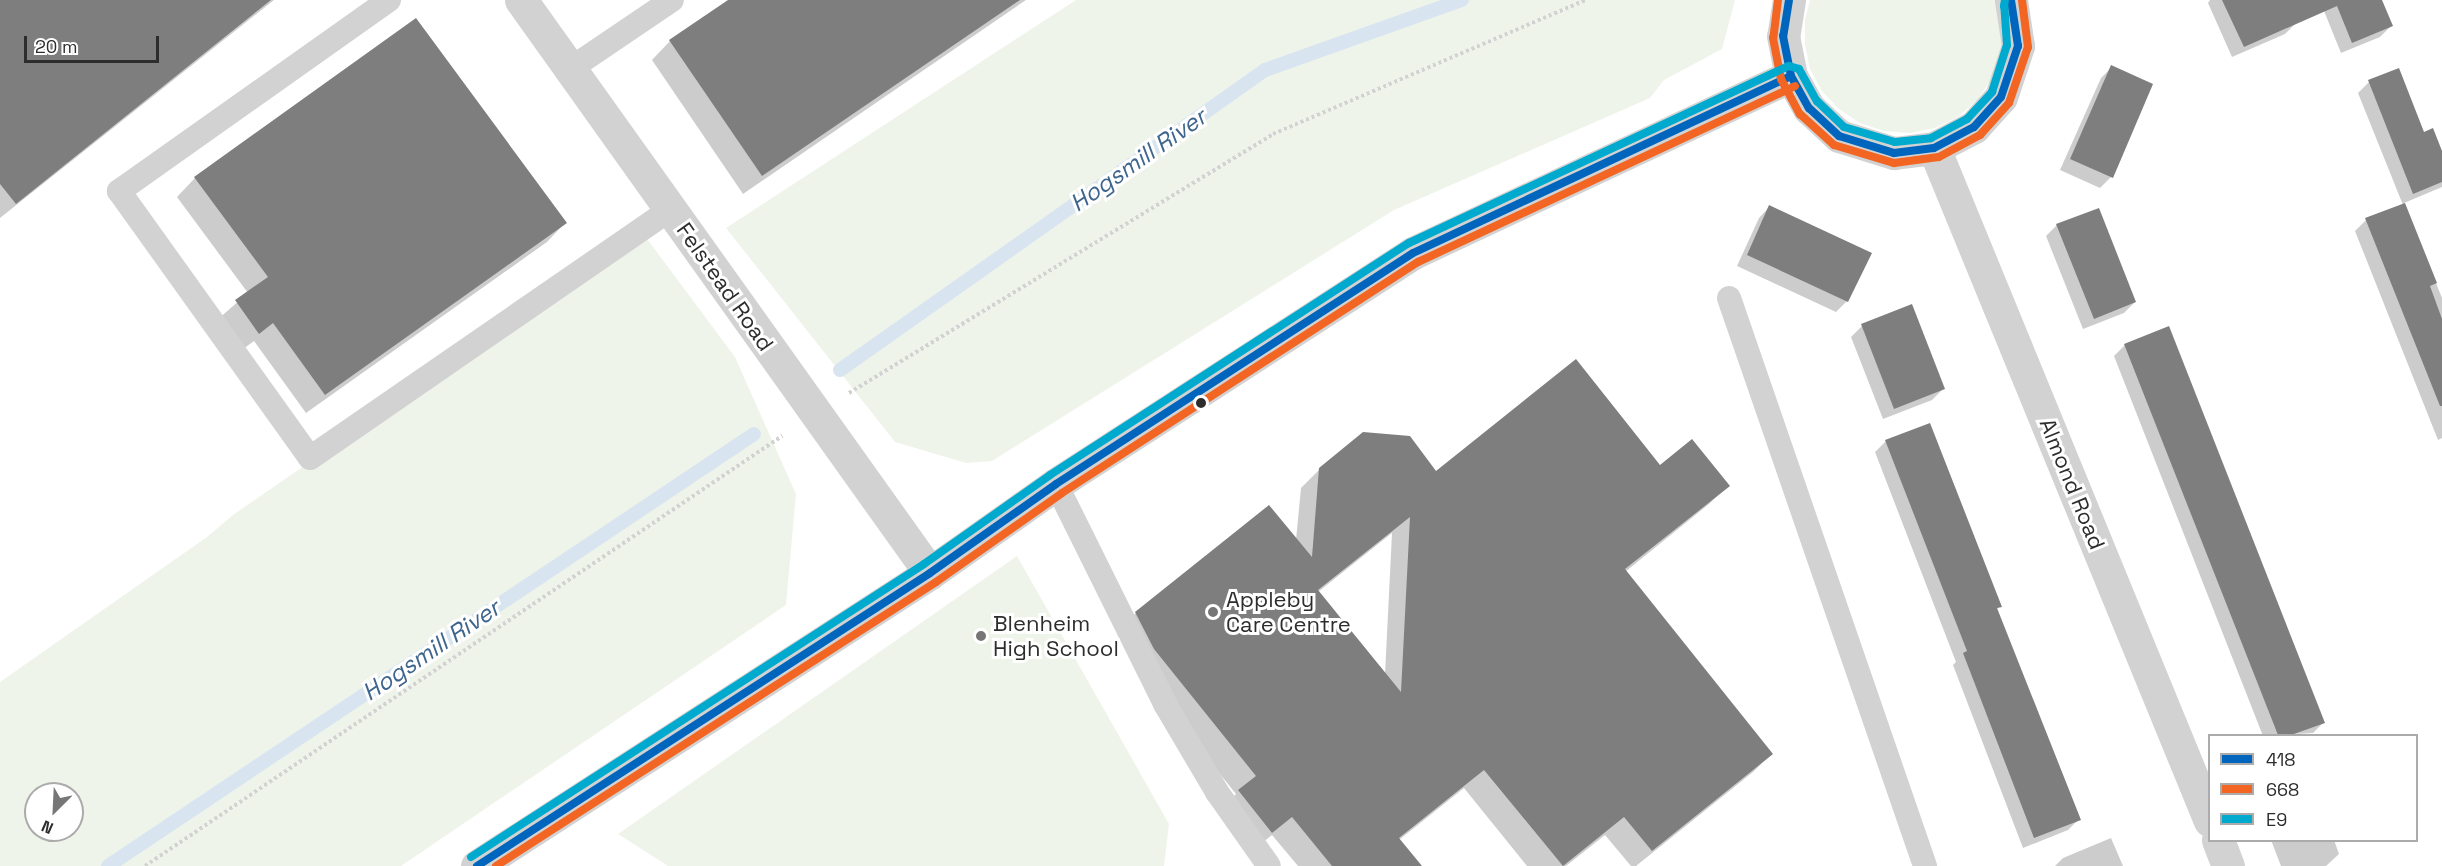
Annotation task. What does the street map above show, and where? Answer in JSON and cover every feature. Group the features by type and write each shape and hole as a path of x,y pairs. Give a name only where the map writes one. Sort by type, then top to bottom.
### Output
{"street":[{"name":"Felstead Road","path":"521,0 930,573"},
{"path":"1789,0 1783,36 1791,76 1809,108 1839,136 1894,153 1934,148 1974,127 2001,97 2018,46 2017,2"},
{"path":"477,866 930,573 1056,484 1413,253 1791,76"},
{"name":"Almond Road","path":"1934,148 2208,815"},
{"path":"2219,842 2228,866"}],"lane":[{"path":"389,0 119,191 310,458 670,210"},
{"path":"570,69 672,0"},
{"path":"1730,298 1925,866"},
{"path":"1056,484 1165,704 1217,792 1269,866"}],"shaded area":[{"path":"1076,0 1735,0 1722,49 1664,80 1650,98 1394,210 992,461 966,463 895,442 726,228"},
{"path":"1810,0 1996,0 2003,30 2000,55 1992,79 1977,100 1958,117 1935,128 1910,133 1884,131 1860,123 1839,109 1822,91 1810,69 1805,45 1805,20"},
{"path":"642,232 735,357 796,494 786,605 401,866 0,866 0,682 207,537 233,515"},
{"name":"Blenheim High School","path":"1017,556 1169,824 1164,866 668,866 618,834"}],"building":[{"path":"0,0 271,0 16,204 0,184"},
{"path":"728,0 1020,0 762,176 669,40"},
{"path":"2222,0 2382,0 2393,26 2352,43 2337,6 2244,47"},
{"path":"416,18 567,223 325,395 273,323 259,334 235,300 268,277 194,177"},
{"path":"2111,65 2153,84 2113,178 2070,159"},
{"path":"2399,68 2424,132 2433,128 2442,151 2442,182 2413,194 2368,80"},
{"path":"2405,203 2437,283 2430,286 2442,319 2442,406 2440,406 2365,218"},
{"path":"1769,205 1872,253 1848,302 1747,255"},
{"path":"2099,208 2136,302 2094,319 2056,224"},
{"path":"1912,304 1945,389 1894,409 1861,324"},
{"path":"2169,326 2325,723 2294,734 2278,734 2124,344"},
{"name":"Appleby Care Centre","path":"1576,359 1660,465 1692,439 1730,486 1625,569 1773,754 1652,851 1624,817 1563,866 1484,770 1399,838 1422,866 1332,866 1292,817 1272,833 1238,790 1256,776 1154,649 1135,612 1269,505 1312,557 1319,468 1363,432 1410,436 1436,471","holes":["1410,517 1401,692 1318,590"]},
{"path":"1930,423 2002,607 1997,608 2081,820 2034,838 1963,653 1967,651 1885,440"}],"waterway":[{"name":"Hogsmill River","path":"840,370 1265,70 1462,0"},
{"name":"Hogsmill River","path":"108,866 754,434"}],"transit line":[{"name":"668","path":"1778,0 1773,38 1781,79 1800,114 1834,145 1894,163 1939,157 1980,135 2009,103 2028,47 2022,0"},
{"name":"418","path":"1789,0 1783,36 1791,76 1809,108 1839,136 1894,153 1934,148 1974,127 2001,97 2018,46 2011,0"},
{"name":"E9","path":"471,857 924,564 1050,475 1409,243 1789,66 1799,69 1817,101 1844,127 1895,142 1931,138 1967,119 1992,92 2007,45 2005,0"},
{"name":"418","path":"477,866 930,573 1056,484 1413,253 1791,76"},
{"name":"668","path":"496,866 936,582 1062,493 1418,262 1795,86"}],"place":[{"name":"Appleby Care Centre","path":"1213,612"},
{"name":"Blenheim High School","path":"981,636"}]}
